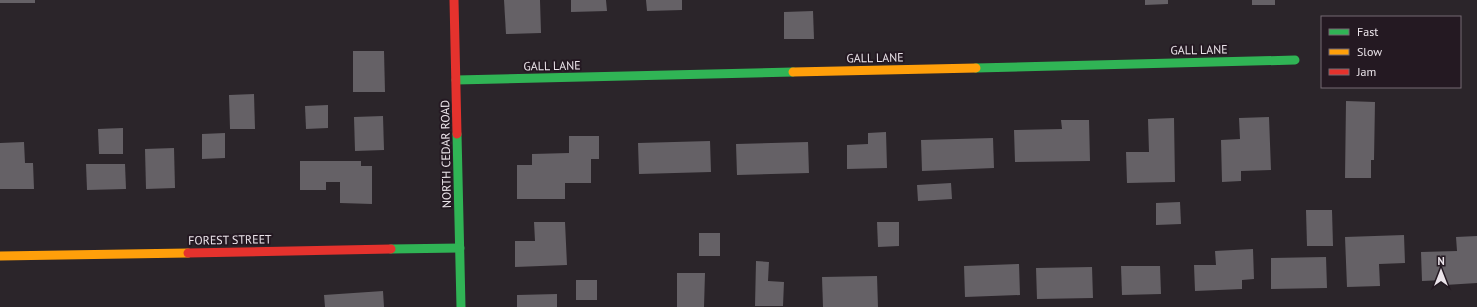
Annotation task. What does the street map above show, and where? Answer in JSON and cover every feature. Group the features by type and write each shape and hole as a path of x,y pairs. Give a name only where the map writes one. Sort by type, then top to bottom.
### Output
{"street":[{"name":"NORTH CEDAR ROAD","path":"454,0 461,307"},
{"name":"GALL LANE","path":"456,80 1296,60"},
{"name":"FOREST STREET","path":"0,256 460,248"}],"building":[{"path":"0,0 35,0 35,3 0,3"},
{"path":"504,0 540,0 541,33 506,34"},
{"path":"571,0 606,0 607,11 571,12"},
{"path":"646,0 682,0 682,10 647,11"},
{"path":"1145,0 1168,0 1168,4 1145,5"},
{"path":"1252,0 1275,0 1275,5 1252,5"},
{"path":"813,11 814,39 784,39 784,12"},
{"path":"353,51 384,51 385,92 353,92"},
{"path":"254,94 255,129 230,129 229,95"},
{"path":"1346,101 1375,102 1374,160 1371,160 1371,178 1345,178"},
{"path":"328,105 328,128 306,129 305,106"},
{"path":"383,116 384,150 355,151 354,117"},
{"path":"1269,117 1271,170 1241,171 1241,181 1222,182 1221,140 1240,139 1239,118"},
{"path":"1174,118 1175,182 1127,183 1126,152 1149,152 1148,119"},
{"path":"1061,120 1089,120 1090,161 1015,162 1014,130 1062,129"},
{"path":"123,128 123,154 99,154 98,129"},
{"path":"886,132 887,168 847,169 847,145 868,144 868,133"},
{"path":"225,133 225,158 202,159 202,134"},
{"path":"569,136 599,136 599,159 591,159 591,183 565,183 565,199 517,199 517,165 532,165 532,154 569,153"},
{"path":"993,138 994,168 922,171 921,140"},
{"path":"710,141 711,172 639,174 638,143"},
{"path":"24,142 25,163 33,163 34,189 0,189 0,143"},
{"path":"808,142 809,173 737,175 736,144"},
{"path":"174,148 175,188 146,189 145,149"},
{"path":"300,161 361,161 361,166 372,166 372,204 340,203 340,182 326,182 326,190 300,190"},
{"path":"86,164 125,164 126,189 87,190"},
{"path":"951,183 952,199 918,201 917,185"},
{"path":"1180,202 1181,224 1156,225 1156,203"},
{"path":"1306,210 1332,210 1333,246 1307,246"},
{"path":"534,222 565,222 567,265 515,267 515,241 535,241"},
{"path":"877,222 899,222 899,246 878,247"},
{"path":"699,233 720,233 720,256 699,256"},
{"path":"1404,235 1405,263 1379,264 1380,286 1347,287 1345,237"},
{"path":"1477,236 1477,283 1445,285 1445,280 1422,281 1421,252 1457,251 1456,237"},
{"path":"1253,249 1254,279 1242,280 1242,289 1195,291 1194,265 1216,265 1215,251"},
{"path":"1326,257 1327,288 1271,289 1271,258"},
{"path":"756,261 769,262 768,281 784,282 783,306 755,306"},
{"path":"1019,264 1020,295 965,297 964,266"},
{"path":"1121,266 1160,266 1161,294 1122,295"},
{"path":"1092,267 1093,298 1037,299 1036,268"},
{"path":"677,273 705,273 704,307 677,307"},
{"path":"877,276 878,307 823,307 822,277"},
{"path":"576,280 597,280 597,300 576,300"},
{"path":"383,291 384,307 325,307 324,295"},
{"path":"557,294 557,307 517,307 517,295"}],"traffic: fast":[{"path":"976,68 1295,60"},
{"path":"456,80 793,72"},
{"path":"457,134 461,307"},
{"path":"391,249 460,248"}],"traffic: slow":[{"path":"793,72 976,68"},
{"path":"0,256 188,253"}],"traffic: jam":[{"path":"454,0 457,134"},
{"path":"188,253 391,249"}]}
